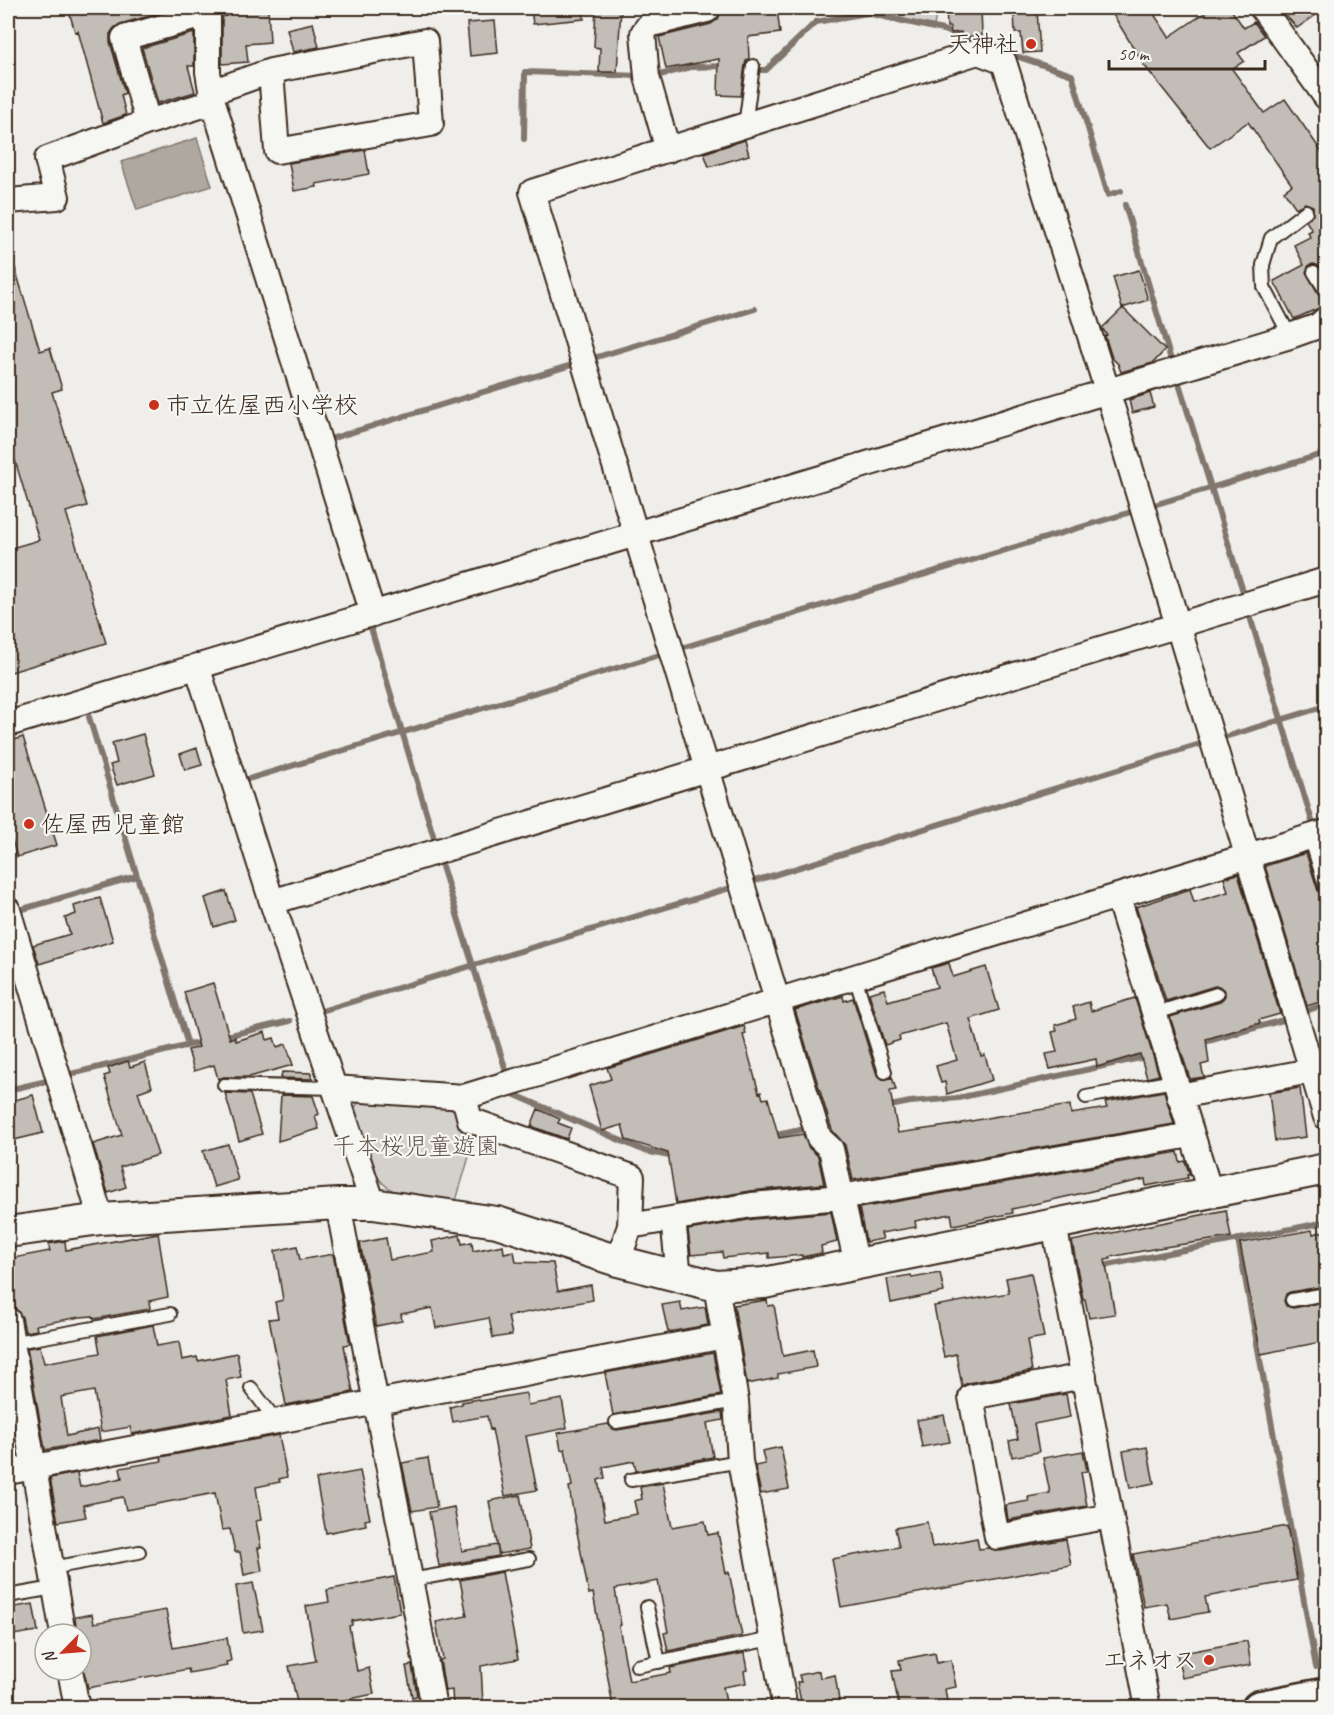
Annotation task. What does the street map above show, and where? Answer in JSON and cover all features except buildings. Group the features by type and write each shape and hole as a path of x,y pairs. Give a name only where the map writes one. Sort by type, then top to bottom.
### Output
{"highway":[{"path":"1259,1707 1326,1695"}],"street":[{"path":"668,150 647,77 643,33 649,25 706,10 706,8"},
{"path":"1262,8 1326,97"},
{"path":"148,122 124,38 207,11 208,72 212,97 372,614"},
{"path":"8,201 57,197 47,159 148,122 271,72 425,41 431,124 277,151 271,72"},
{"path":"857,1265 831,1149 819,1138 532,192 978,52 1004,62 1107,390 1247,855 1320,1070 1326,1116"},
{"path":"8,724 1107,390 1324,328"},
{"path":"272,902 1326,580"},
{"path":"197,666 272,902 373,1204"},
{"path":"334,1088 464,1097 1318,834"},
{"path":"1118,897 1210,1192"},
{"path":"9,919 101,1219"},
{"path":"1176,1088 1320,1070"},
{"path":"464,1097 470,1120 632,1177 630,1226 618,1261"},
{"path":"630,1226 752,1205 841,1197 1191,1135"},
{"path":"8,1232 101,1219 338,1204 373,1204 498,1222 618,1261 716,1286 764,1283 1326,1169"},
{"path":"338,1204 434,1707"},
{"path":"673,1219 679,1277"},
{"path":"1054,1225 1148,1707"},
{"path":"716,1286 736,1401 740,1461 785,1707"},
{"path":"9,1332 61,1622"},
{"path":"8,1472 725,1336"},
{"path":"1084,1376 971,1397 997,1537 1111,1516"},
{"path":"72,1682 76,1707"}],"lane":[{"path":"745,126 753,66"},
{"path":"1290,336 1264,287 1263,265 1271,238 1306,211"},
{"path":"1314,272 1326,291"},
{"path":"1318,834 1326,889"},
{"path":"855,977 885,1072"},
{"path":"1153,1014 1217,994"},
{"path":"224,1085 334,1088"},
{"path":"1086,1097 1176,1088"},
{"path":"1292,1300 1326,1294"},
{"path":"9,1332 170,1314"},
{"path":"251,1388 277,1422"},
{"path":"616,1422 736,1401"},
{"path":"631,1480 740,1461"},
{"path":"8,1596 53,1578 139,1552"},
{"path":"411,1580 529,1559"},
{"path":"647,1607 659,1662"},
{"path":"637,1666 772,1639"}],"green space":[{"path":"858,8 937,8 934,26 868,11 859,12"},
{"name":"千本桜児童遊園","path":"363,1095 451,1100 476,1133 455,1204 399,1193 388,1188 380,1180 363,1145 354,1109"}],"shaded area":[{"path":"197,138 212,186 137,210 121,162"}],"waterway":[{"path":"756,70 766,70 816,22 867,13 943,30 981,43"},
{"path":"1007,53 1072,75 1108,195 1121,191"},
{"path":"652,77 691,67 725,66"},
{"path":"524,139 525,72 640,76"},
{"path":"1125,205 1171,360"},
{"path":"587,360 755,309"},
{"path":"330,439 578,363"},
{"path":"1177,377 1245,598"},
{"path":"1157,504 1326,453"},
{"path":"681,648 1131,512"},
{"path":"1248,610 1312,821"},
{"path":"371,628 436,845"},
{"path":"245,780 666,653"},
{"path":"1228,736 1326,706"},
{"path":"89,717 188,1045"},
{"path":"751,882 1200,744"},
{"path":"440,860 507,1074"},
{"path":"16,911 137,876"},
{"path":"318,1012 737,886"},
{"path":"1306,1011 1326,1004"},
{"path":"1201,1043 1283,1020"},
{"path":"222,1037 290,1021"},
{"path":"67,1075 206,1041"},
{"path":"885,1107 910,1102 958,1098 1149,1056"},
{"path":"8,1090 51,1080"},
{"path":"511,1089 513,1094 645,1151 674,1157"},
{"path":"772,1136 809,1128"},
{"path":"1098,1267 1326,1222"},
{"path":"1238,1239 1316,1667"}],"place":[{"name":"天神社","path":"1031,44"},
{"name":"市立佐屋西小学校","path":"154,405"},
{"name":"佐屋西児童館","path":"29,824"},
{"name":"エネオス","path":"1209,1660"}]}
